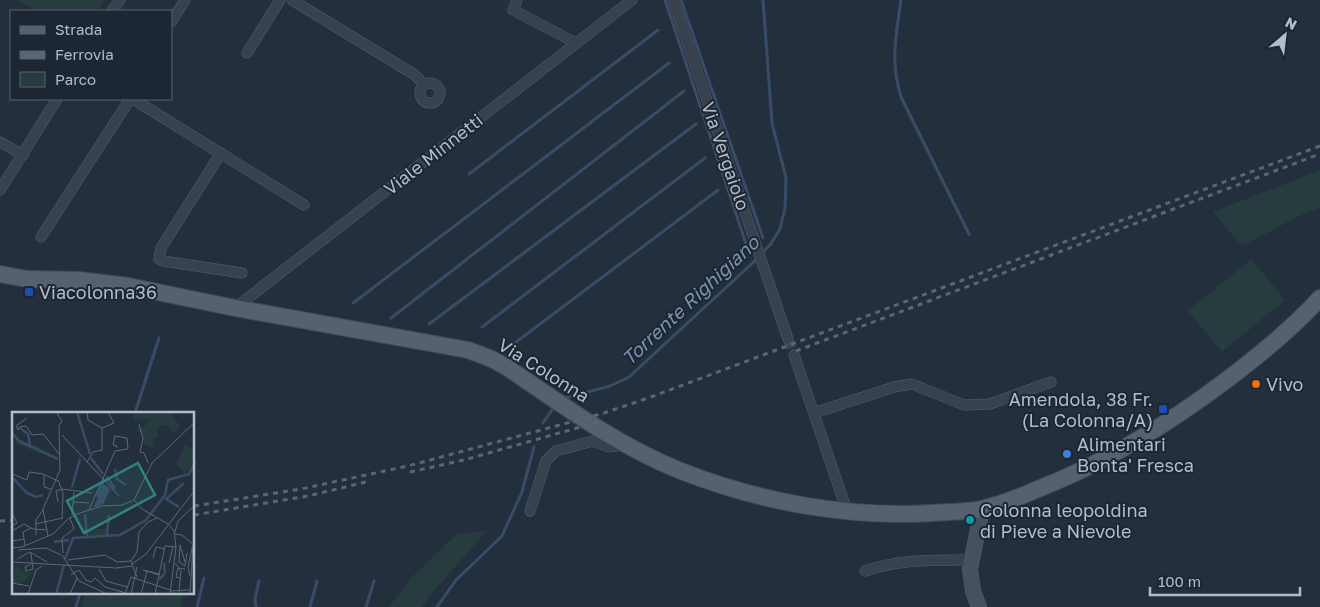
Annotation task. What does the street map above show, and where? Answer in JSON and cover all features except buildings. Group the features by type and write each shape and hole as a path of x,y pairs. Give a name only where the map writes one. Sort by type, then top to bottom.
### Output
{"main road":[{"path":"0,263 43,279"},
{"path":"0,274 43,279"},
{"name":"Via Colonna","path":"43,279 79,280 128,286 234,308 468,350 508,368 597,436 627,445 680,470 712,482 759,496 817,507 847,511 917,514 982,509 1061,481 1110,457 1158,429 1236,373 1274,343 1320,298"},
{"path":"979,607 971,580 971,560 982,509"}],"street":[{"path":"172,20 185,0"},
{"path":"247,53 280,0"},
{"path":"292,0 414,75 424,85"},
{"path":"517,0 513,10 576,43"},
{"name":"Viale Minnetti","path":"234,308 632,0"},
{"name":"Via Vergaiolo","path":"673,0 788,340"},
{"path":"0,190 56,100"},
{"path":"41,236 130,100"},
{"path":"133,100 304,205"},
{"path":"0,142 23,155"},
{"path":"221,153 161,248 159,259 242,273"},
{"path":"794,355 847,511"},
{"path":"814,413 894,387 912,384 964,404 990,404 1050,382"},
{"path":"530,511 544,465 552,453 597,436"},
{"path":"866,571 884,565 908,561 971,560"}],"green space":[{"path":"18,0 104,0 98,10 34,10"},
{"path":"1320,170 1320,208 1305,213 1242,246 1213,212"},
{"path":"1251,259 1285,300 1222,352 1188,311"},
{"path":"487,531 430,595 422,607 389,607 412,577 457,534"},
{"path":"85,594 184,594 181,607 81,607"}],"waterway":[{"path":"665,0 749,253"},
{"path":"681,0 763,238"},
{"name":"Torrente Righigiano","path":"762,253 770,245 780,229 785,208 786,178 772,123 763,0"},
{"path":"901,0 895,60 901,97 969,234"},
{"path":"469,174 658,30"},
{"path":"353,303 669,63"},
{"path":"391,318 684,91"},
{"path":"429,324 696,124"},
{"path":"482,327 705,158"},
{"path":"507,349 718,190"},
{"name":"Torrente Righigiano","path":"565,398 610,386 629,377 758,258"},
{"path":"135,412 159,338"},
{"name":"Torrente Righigiano","path":"543,423 554,407"},
{"name":"Torrente Righigiano","path":"437,607 456,580 502,536 522,492 534,447"},
{"path":"197,607 204,578"},
{"path":"256,607 255,599 259,581"},
{"path":"310,607 317,581"},
{"path":"366,607 374,581"},
{"path":"76,607 80,594"}],"tunnel":[{"path":"788,339 794,355"}],"railway":[{"path":"195,506 301,489 408,466 604,413 1320,146"},
{"path":"796,351 1320,154"},
{"path":"410,472 464,460 598,422"},
{"path":"195,515 308,496 366,482"},
{"path":"0,521 12,520"}],"place":[{"name":"Viacolonna36","path":"29,292"},
{"name":"Vivo","path":"1256,384"},
{"name":"Amendola, 38 Fr. (La Colonna/A)","path":"1163,409"},
{"name":"Alimentari Bonta' Fresca","path":"1067,454"},
{"name":"Colonna leopoldina di Pieve a Nievole","path":"970,520"}]}
